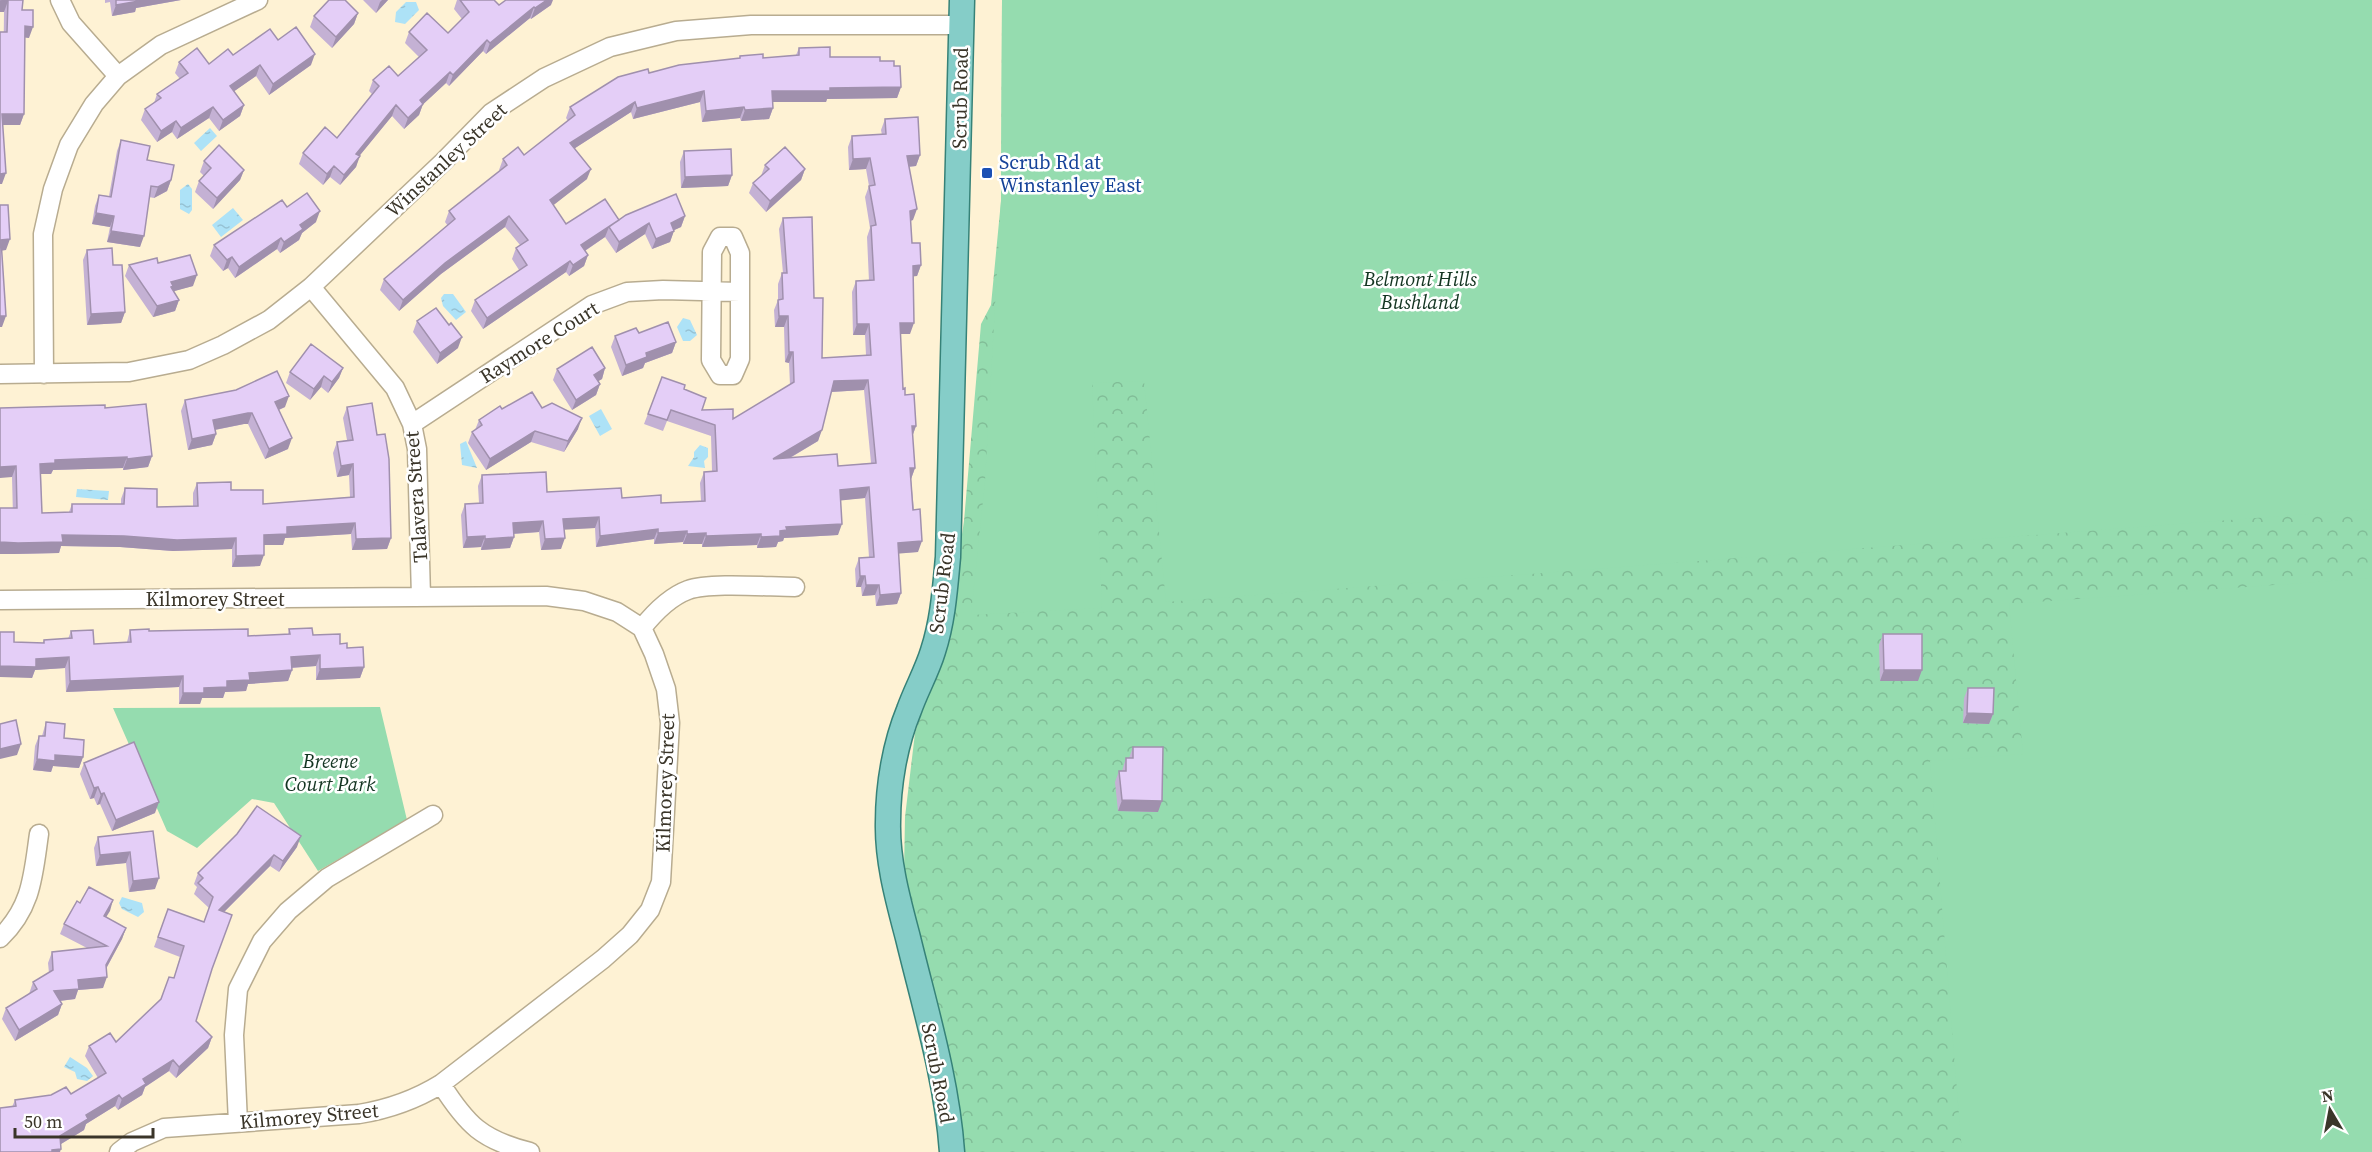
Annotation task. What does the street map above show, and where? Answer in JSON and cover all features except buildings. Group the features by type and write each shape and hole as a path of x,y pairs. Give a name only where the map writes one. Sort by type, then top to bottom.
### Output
{"main road":[{"name":"Scrub Road","path":"952,1152 950,1124 940,1075 892,874 888,824 889,798 898,745 908,712 933,652 944,606 948,567 962,0"}],"street":[{"path":"60,0 71,23 118,76"},
{"path":"44,374 43,234 53,189 69,145 94,104 118,76 161,45 258,0"},
{"name":"Winstanley Street","path":"0,374 129,372 189,360 223,345 269,320 311,287 491,113 544,78 610,47 676,31 751,25 962,25"},
{"path":"720,237 733,237 740,253 740,359 733,375 720,375 711,360 712,291 712,252 720,237"},
{"name":"Talavera Street","path":"311,287 395,388 412,424 417,449 421,597"},
{"name":"Raymore Court","path":"412,424 592,305 627,292 663,290 740,292"},
{"path":"642,628 659,607 688,590 718,586 795,587"},
{"name":"Kilmorey Street","path":"0,600 546,596 584,601 617,612 642,628 666,689 670,723 661,882 650,910 630,935 603,959 441,1084 417,1098 385,1110 359,1114 164,1128 132,1142 119,1152"},
{"path":"238,1123 234,1035 238,989 262,941 288,911 327,878 433,815"},
{"path":"0,938 13,926 30,891 39,834"},
{"path":"441,1084 470,1124 487,1137 530,1152"}],"green space":[{"path":"1002,0 2372,0 2372,1152 958,1152 954,1092 904,872 905,817 915,733 947,634 964,521 981,324 991,305 1001,201"},
{"name":"Belmont Hills Bushland","path":"1002,0 2372,0 2372,509 1166,602 1144,381 1092,383 1102,608 971,615 985,481 1001,201"},
{"path":"2372,578 2372,1152 1962,1152 1930,761 2023,754 2009,604"},
{"name":"Breene Court Park","path":"380,707 407,820 318,871 274,803 252,799 197,848 167,831 113,708"}],"water":[{"path":"406,2 416,2 419,10 405,24 395,22 396,12"},
{"path":"210,128 217,136 201,151 194,143"},
{"path":"188,184 192,189 192,210 189,214 180,209 180,190"},
{"path":"233,208 243,220 221,237 212,225"},
{"path":"444,294 453,294 466,312 456,320 443,306 441,298"},
{"path":"683,318 690,320 697,335 690,341 683,341 677,327"},
{"path":"601,409 612,429 600,436 589,416"},
{"path":"466,441 477,468 462,465 460,444"},
{"path":"700,445 708,448 708,457 704,461 705,468 688,466 694,457 694,452"},
{"path":"77,489 109,491 108,500 76,497"},
{"path":"122,897 142,903 144,912 138,917 122,909 119,903"},
{"path":"70,1057 87,1068 93,1076 87,1081 77,1079 75,1072 64,1067"}],"place":[{"name":"Scrub Rd at Winstanley East","path":"987,173"}]}
